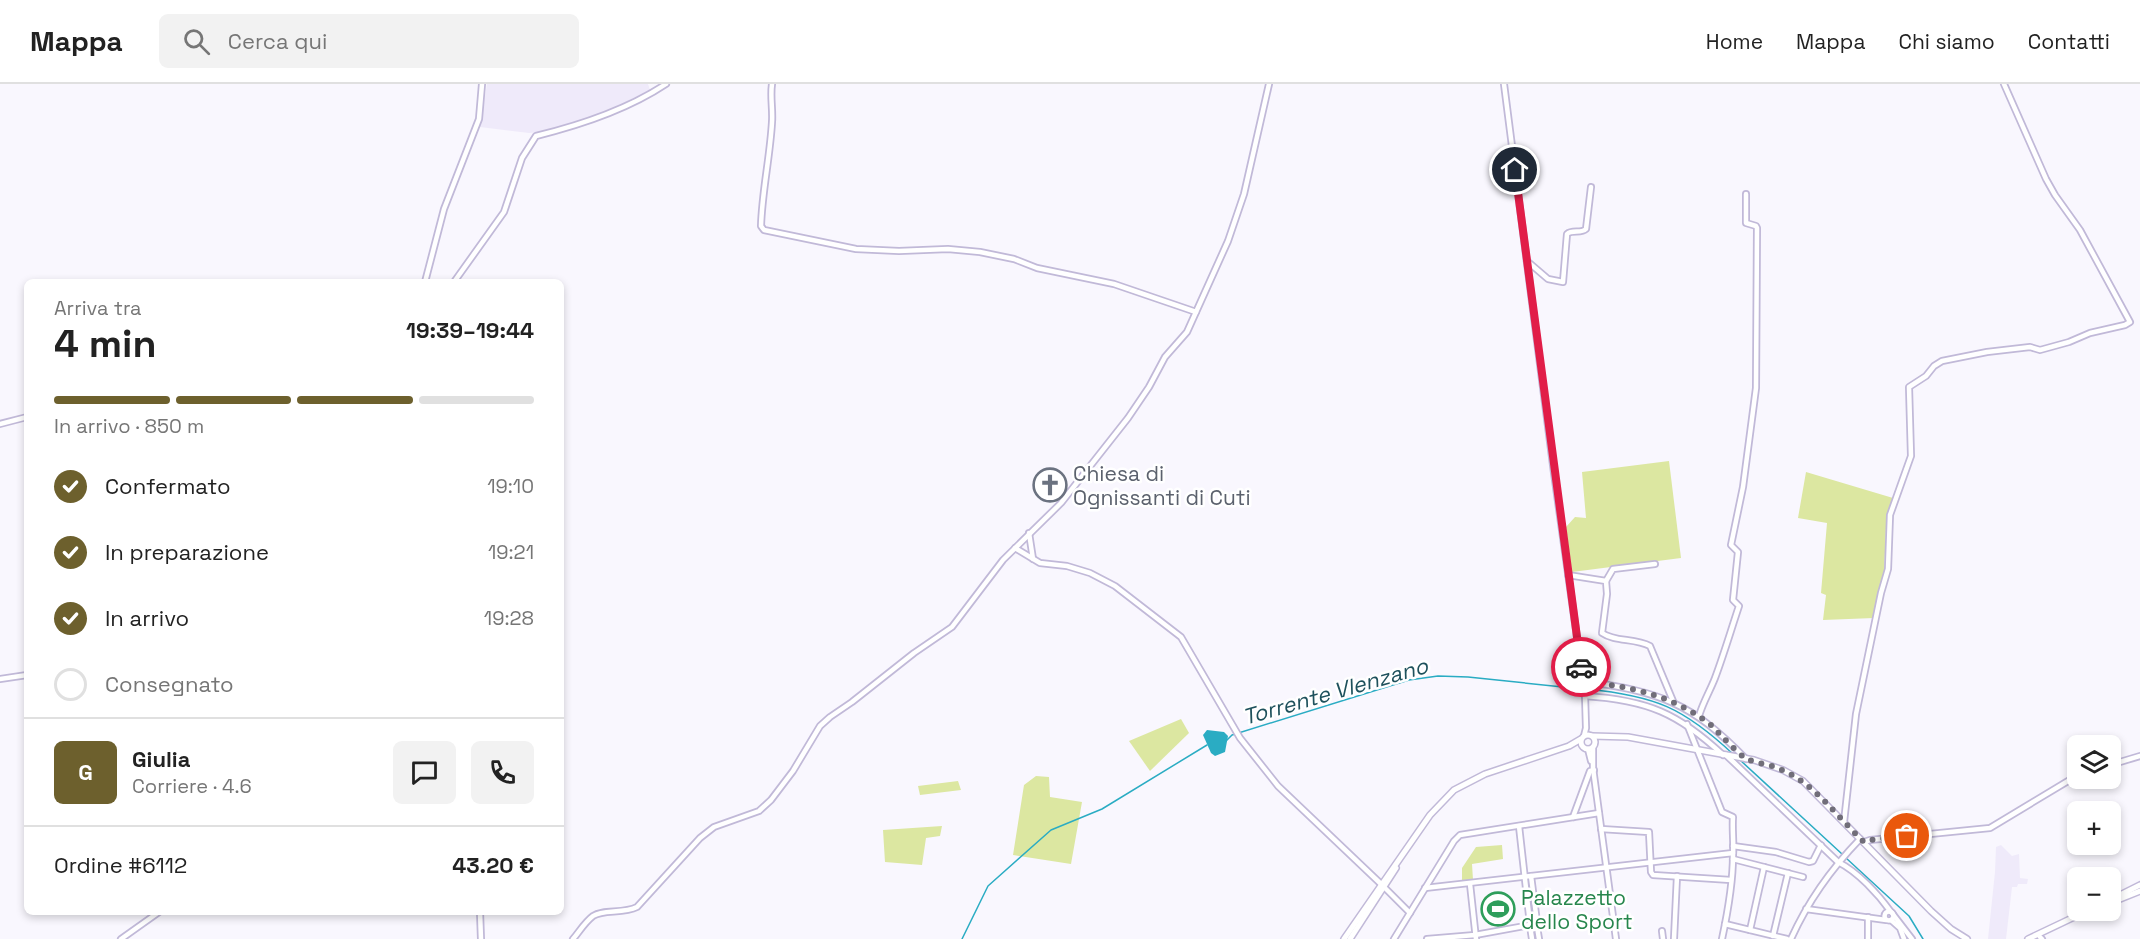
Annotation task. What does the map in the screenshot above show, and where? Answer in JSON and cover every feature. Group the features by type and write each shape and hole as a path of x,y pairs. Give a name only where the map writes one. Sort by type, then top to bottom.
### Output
{"main road":[{"path":"1350,939 1408,846 1441,801 1454,790 1485,774 1606,736 1628,737 1766,763 1803,781 1931,911 1951,929 1967,939"},
{"path":"1344,939 1383,885"},
{"path":"2121,896 2140,885"},
{"path":"2121,898 2140,891"},
{"path":"2028,939 2067,920"},
{"path":"2039,938 2074,921"}],"street":[{"path":"426,279 444,209 479,119 482,84"},
{"path":"456,279 504,212 522,158 536,136 570,128 646,97 666,84"},
{"path":"772,84 772,119 765,191 761,206 761,226 764,230 856,249 899,251 948,249 980,252 1014,259 1037,268 1114,284 1196,312"},
{"path":"573,939 594,915 628,911 637,907 685,854 714,827 759,811 771,800 792,771 820,726 914,653 938,639 952,627 984,582 1029,533 1061,503 1128,418 1149,387 1165,357 1187,332 1227,241 1244,194 1269,84"},
{"path":"1504,84 1585,695 1588,742 1594,769 1616,939"},
{"path":"1844,822 1849,760 1860,689 1888,569 1890,515 1911,456 1909,387 1926,376 1934,366 1942,361 1987,352 2030,347 2040,350 2130,322 2080,230 2046,179 2004,84"},
{"path":"1527,261 1548,279 1563,282 1567,234 1586,229 1592,186"},
{"path":"1699,716 1719,668 1739,606 1733,600 1738,552 1731,545 1743,487 1757,366 1757,228 1746,223 1746,194"},
{"path":"0,424 24,418"},
{"path":"1029,533 1033,559"},
{"path":"1015,548 1040,563 1067,566 1090,573 1115,586 1181,637 1240,738 1267,775 1410,913"},
{"path":"1655,564 1613,569 1606,581 1607,594 1602,633 1605,636 1650,646 1672,701"},
{"path":"1568,575 1606,581"},
{"path":"0,679 24,675"},
{"path":"1583,682 1631,688 1672,701 1699,716 1745,759"},
{"path":"1585,695 1637,702 1656,708 1687,724 1725,755 1868,886 1912,939"},
{"path":"1687,724 1722,812 1733,817 1729,908 1722,939"},
{"path":"2121,762 2140,756"},
{"path":"1573,818 1590,771 1594,769"},
{"path":"1725,924 1789,939 1806,909 1839,861 1862,841 1990,828 2067,782"},
{"path":"1394,939 1454,840 1463,833 1599,813"},
{"path":"1519,826 1532,939"},
{"path":"1601,830 1649,832 1653,874 1731,880"},
{"path":"1733,846 1776,852 1809,862 1813,861 1821,844"},
{"path":"1425,888 1733,856 1803,877"},
{"path":"1750,930 1764,867"},
{"path":"1773,936 1788,873"},
{"path":"1531,876 1539,939"},
{"path":"1674,939 1677,876"},
{"path":"1470,884 1475,937"},
{"path":"1526,888 1533,887"},
{"path":"1806,909 1888,920 1900,928 1904,939"},
{"path":"1888,920 1885,914 1892,913"},
{"path":"121,939 155,915"},
{"path":"480,915 481,939"},
{"path":"1868,917 1868,939"},
{"path":"1530,925 1534,929 1537,924"},
{"path":"1426,939 1475,937 1530,925"},
{"path":"1662,931 1663,939"}],"shaded area":[{"path":"487,84 648,84 650,90 599,115 529,133 480,127"},
{"path":"2001,845 2012,856 2019,854 2020,878 2028,879 2027,884 2012,887 2006,939 1988,939 1996,847"}],"green space":[{"path":"1669,461 1681,558 1572,572 1566,527 1575,517 1586,518 1582,472"},
{"path":"1806,472 1893,498 1886,528 1884,575 1874,618 1823,620 1826,595 1821,593 1827,523 1798,518"},
{"path":"1181,719 1189,733 1150,771 1129,741"},
{"path":"1036,776 1049,777 1050,797 1082,802 1071,864 1013,855 1024,785"},
{"path":"958,781 961,790 920,795 918,786"},
{"path":"942,826 940,836 926,838 922,865 885,862 883,830"},
{"path":"1502,845 1503,859 1472,864 1473,880 1462,880 1462,868 1476,847"},
{"name":"Palazzetto dello Sport","path":"1509,895 1512,920 1487,922 1484,897"}],"water":[{"path":"1207,730 1224,732 1228,736 1225,752 1215,756 1211,753 1203,735"}],"waterway":[{"name":"Torrente Vlenzano","path":"1226,741 1232,735 1409,680 1438,676 1468,677 1582,689"},
{"name":"Torrente Vlenzano","path":"1587,689 1650,700 1667,707 1699,725 1734,755"},
{"name":"Torrente Vlenzano","path":"962,939 988,886 1051,830 1102,809 1207,745"},
{"name":"Torrente Vlenzano","path":"1740,760 1842,854"},
{"name":"Torrente Vlenzano","path":"1846,858 1909,916 1923,939"}],"way so far":[{"path":"1581,667 1583,681 1631,688 1657,695 1694,712 1746,759 1766,763 1803,781 1864,842 1907,836"}],"place":[{"name":"Chiesa di Ognissanti di Cuti","path":"1050,485"},
{"name":"Palazzetto dello Sport","path":"1498,909"}],"route":[{"path":"1515,170 1581,667"}]}
